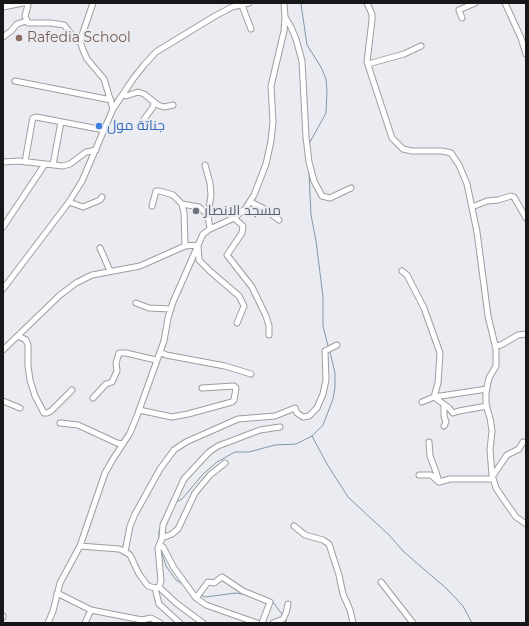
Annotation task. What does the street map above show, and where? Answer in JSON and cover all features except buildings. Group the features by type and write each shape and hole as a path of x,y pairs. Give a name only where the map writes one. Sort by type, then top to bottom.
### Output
{"street":[{"path":"93,3 80,41 82,50 87,59 104,79 113,109"},
{"path":"3,289 70,202 82,181 113,109 133,79 156,52 238,4 248,3"},
{"path":"48,623 53,611 60,584 80,546 105,473 130,433 164,341 171,309 180,284 203,234 240,214 250,202 266,164 273,122 271,86 284,31 284,3"},
{"path":"367,3 372,14 368,64 392,138 403,149 412,151 442,151 451,153 464,174 477,232 488,316 495,346 496,366 489,378 487,389 487,406 492,431 490,450 492,477 496,488 516,516 526,524"},
{"path":"462,18 459,10 475,3"},
{"path":"505,3 521,38 526,54"},
{"path":"3,7 26,4 25,16 28,23 51,23 64,25 78,41 80,41"},
{"path":"238,4 245,10 251,28"},
{"path":"285,17 296,39 302,61 306,137 309,162 314,181 322,196 330,198 351,188"},
{"path":"3,37 12,31 17,24 26,20"},
{"path":"368,64 404,54 421,46"},
{"path":"16,81 110,98 113,101 122,95 126,96 138,92 144,94 154,102 164,107 173,105"},
{"path":"142,122 153,107 154,102"},
{"path":"25,162 33,118 36,116 104,130"},
{"path":"53,165 61,122"},
{"path":"3,162 25,162 63,166 70,164 86,152 96,150"},
{"path":"3,227 45,164"},
{"path":"205,165 210,183 211,195 208,215 210,229"},
{"path":"152,206 156,191 160,191 173,195 182,204 199,208 208,215"},
{"path":"472,207 487,200 498,200 512,196 526,218"},
{"path":"70,202 83,207 100,200 102,197"},
{"path":"250,202 263,208 279,220"},
{"path":"182,204 184,213 185,246"},
{"path":"234,218 243,226 242,233 227,255 252,287 266,316 269,326 269,335"},
{"path":"3,350 60,295 76,283 92,275 140,266 185,246 198,245"},
{"path":"198,245 200,260 216,277 239,296 244,306 237,323"},
{"path":"100,248 110,271"},
{"path":"402,271 407,275 424,308 440,353 438,383 434,397"},
{"path":"136,303 149,308 171,309"},
{"path":"495,346 501,345 518,335 526,334"},
{"path":"18,336 26,340 28,344 28,366 30,380 35,396 44,413 51,411 72,390"},
{"path":"125,552 130,526 135,514 160,469 174,450 186,442 238,419 275,416 295,408 297,413 303,417 309,416 317,408 323,394 326,380 325,351 337,345"},
{"path":"160,352 166,355 225,366 251,374"},
{"path":"93,398 106,384 112,382 117,371 116,363 119,353 126,353 156,360"},
{"path":"139,410 172,417 232,402 234,400 236,388 234,386 202,388"},
{"path":"422,402 434,397 487,389"},
{"path":"434,397 453,414 460,411 487,406"},
{"path":"3,401 20,408"},
{"path":"444,405 444,416 446,422 444,426"},
{"path":"60,423 78,425 116,443 122,444"},
{"path":"180,623 160,604 157,587 161,581 159,546 162,538 163,525 184,479 209,452 218,446 253,432 280,427"},
{"path":"429,442 430,456 439,482"},
{"path":"492,477 507,455 519,449 523,442"},
{"path":"162,538 172,534 178,529 195,493 210,474 225,463"},
{"path":"418,475 431,476 439,482"},
{"path":"439,482 450,479 492,477"},
{"path":"294,526 305,535 323,540 329,544 353,623"},
{"path":"80,546 119,549 130,555 143,580 148,586 157,587 203,623"},
{"path":"159,546 163,547 174,568 196,598 206,605 257,623"},
{"path":"196,598 208,582 214,583 222,577 243,591 270,602 262,623"},
{"path":"381,582 413,623"},
{"path":"57,593 91,610 142,620 151,618 160,623"},
{"path":"273,623 283,619 288,604"},
{"path":"85,623 91,610"}],"waterway":[{"path":"301,4 307,45 321,67 326,79 327,91 326,113 309,144"},
{"path":"309,173 311,215 323,297 323,326 328,346"},
{"path":"176,502 182,499 203,474 217,462 235,452 249,452 275,445 296,444 312,436 323,425 333,399 335,373 330,352"},
{"path":"312,436 327,464 348,497 389,535 404,552 447,589 463,606 472,623"},
{"path":"159,539 160,527"},
{"path":"161,551 166,566 176,580 183,584"},
{"path":"201,595 205,597 236,593 247,595"},
{"path":"272,601 282,614"},
{"path":"286,618 286,623"}],"place":[{"name":"Rafedia School","path":"19,38"},
{"name":"جناتة مول","path":"99,126"},
{"name":"مسجد الانصار","path":"196,211"}]}
